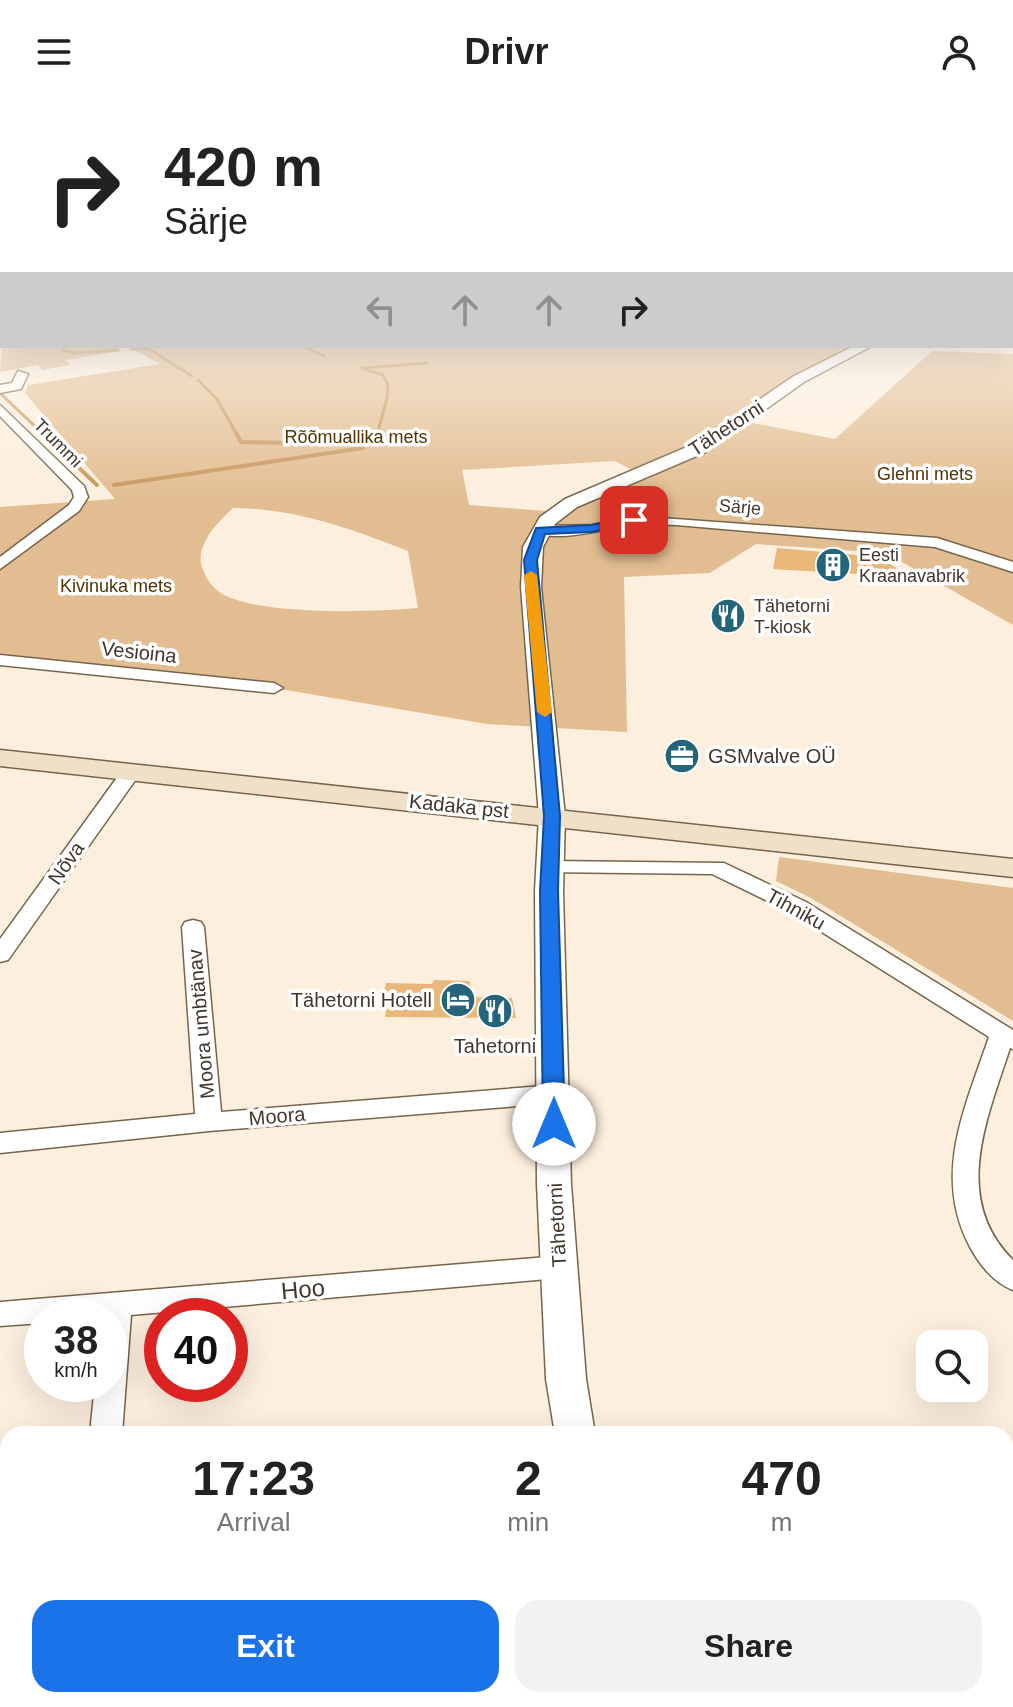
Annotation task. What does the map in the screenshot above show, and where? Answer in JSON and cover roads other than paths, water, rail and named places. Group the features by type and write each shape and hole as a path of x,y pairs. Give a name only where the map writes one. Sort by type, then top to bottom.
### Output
{"main road":[{"name":"Kadaka pst","path":"0,758 1013,868"}],"street":[{"name":"Tähetorni","path":"574,1426 566,1379 554,1184 552,816 530,560 540,530 571,503 700,448 799,379 855,351"},
{"path":"0,389 17,386 22,374"},
{"name":"Trummi","path":"0,409 79,489 81,497 74,508 0,564"},
{"name":"Särje","path":"540,530 592,529 648,520 937,543 1013,567"},
{"name":"Vesioina","path":"0,660 274,688"},
{"name":"Nõva","path":"0,955 131,772"},
{"name":"Tihniku","path":"551,867 716,868 798,907 1008,1038"},
{"name":"Moora umbtänav","path":"193,927 209,1122"},
{"path":"1008,1038 964,1159 965,1210 985,1254 1013,1278"},
{"name":"Moora","path":"0,1143 209,1122 555,1094"},
{"name":"Hoo","path":"128,1303 559,1267"},
{"name":"Hoo","path":"0,1314 24,1312"},
{"path":"107,1426 109,1402"}],"waterway":[{"path":"66,351 106,351"},
{"path":"152,351 192,376"},
{"path":"313,351 324,356"},
{"path":"377,435 388,385 383,375 362,368 427,363"},
{"path":"198,380 217,399 237,435"},
{"path":"0,393 44,435"},
{"path":"42,433 97,485"},
{"path":"236,433 241,442 362,444"},
{"path":"375,444 378,433"},
{"path":"114,485 363,448"}],"place":[{"name":"Eesti Kraanavabrik","path":"833,565"},
{"name":"Tähetorni T-kiosk","path":"728,616"},
{"name":"GSMvalve OÜ","path":"682,756"},
{"name":"Tähetorni Hotell","path":"458,1000"},
{"name":"Tahetorni","path":"495,1011"}],"park label":[{"name":"Rõõmuallika mets","path":"356,437"},
{"name":"Glehni mets","path":"925,474"},
{"name":"Kivinuka mets","path":"116,586"}]}
